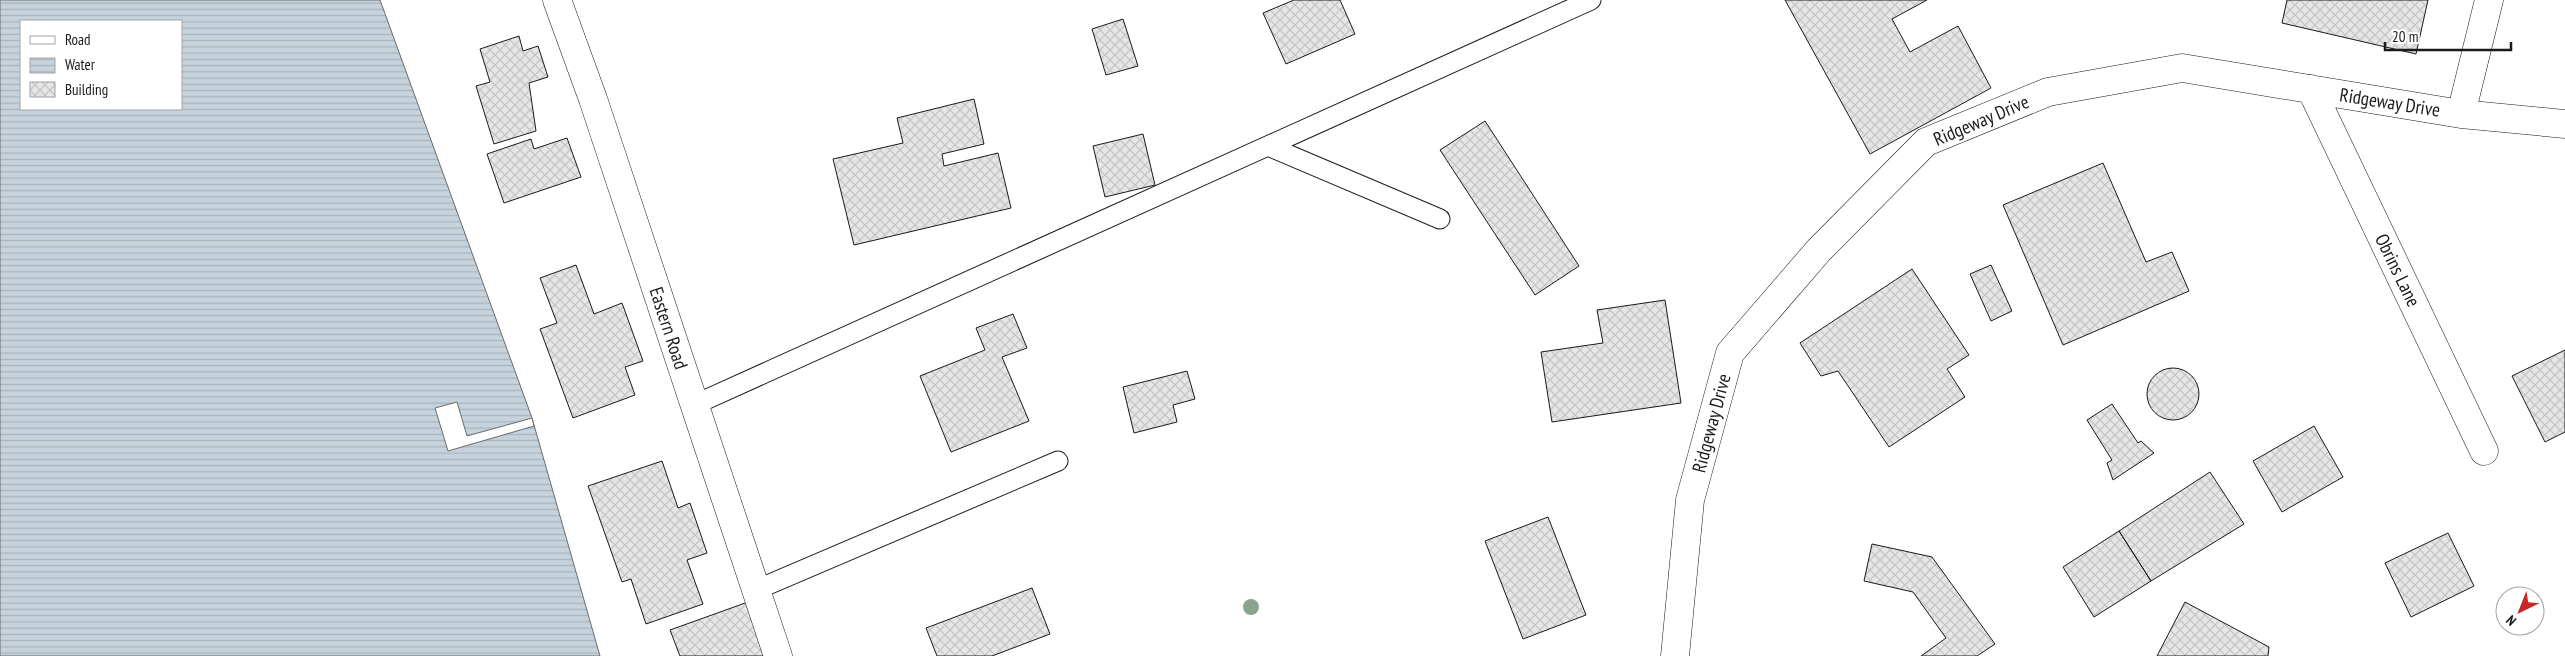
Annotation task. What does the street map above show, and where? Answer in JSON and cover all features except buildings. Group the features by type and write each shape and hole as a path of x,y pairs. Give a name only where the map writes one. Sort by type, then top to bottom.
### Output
{"main road":[{"name":"Eastern Road","path":"557,0 593,99 778,656"},
{"path":"2461,114 2490,0"},
{"name":"Ridgeway Drive","path":"1675,656 1690,500 1730,353 1819,250 1926,142 2048,92 2182,68 2461,114 2565,124"},
{"name":"Obrins Lane","path":"2311,89 2484,451"}],"lane":[{"path":"694,405 1592,0"},
{"path":"1268,146 1440,219"},
{"path":"756,590 1058,462"}],"water":[{"path":"0,0 380,0 532,418 600,656 0,656"}],"pier":[{"path":"457,402 467,436 532,418 534,426 448,451 435,408"}]}
